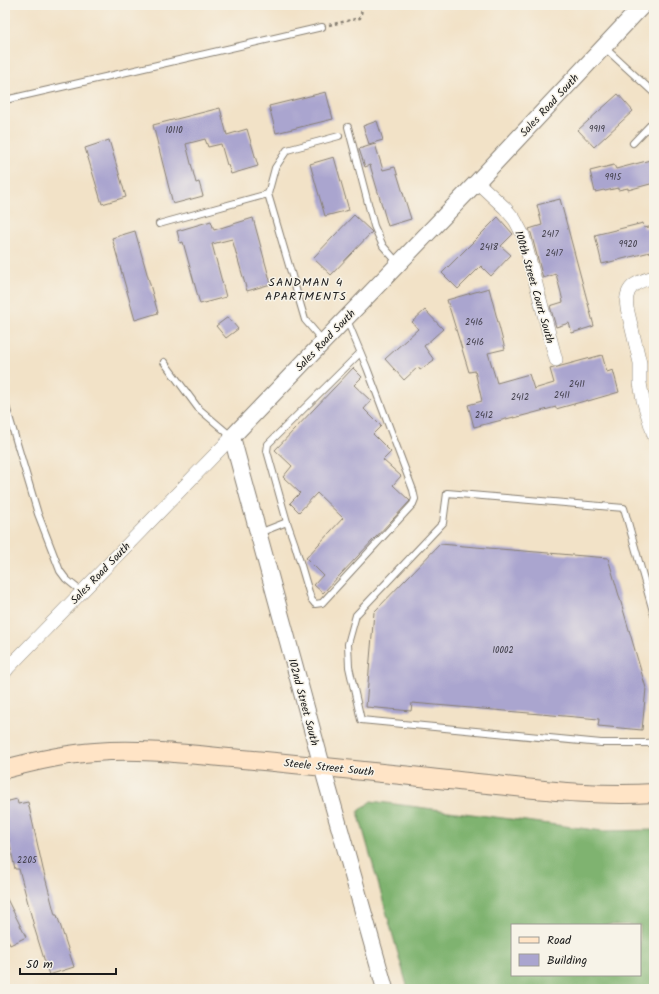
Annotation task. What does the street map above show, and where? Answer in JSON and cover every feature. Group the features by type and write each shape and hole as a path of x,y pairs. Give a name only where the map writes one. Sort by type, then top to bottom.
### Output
{"main road":[{"name":"Steele Street South","path":"5,769 35,761 76,754 141,751 168,752 322,766 550,791 613,794 654,793"}],"street":[{"name":"Sales Road South","path":"5,672 477,182 643,5"},
{"name":"100th Street Court South","path":"477,182 505,208 515,220 523,235 556,360"},
{"path":"654,277 634,284 628,292 626,301 640,363 640,383 644,400 651,417 654,436"},
{"name":"102nd Street South","path":"232,436 384,989"}],"lane":[{"path":"5,100 322,27"},
{"path":"604,47 654,93"},
{"path":"633,143 654,121"},
{"path":"348,127 374,226 383,246 398,263"},
{"path":"323,341 305,320 268,194 275,168 287,150 339,136"},
{"path":"159,224 268,194"},
{"path":"346,318 360,353 413,490 415,499 413,504 322,603 315,604 311,599 287,522 268,456 268,444 360,353"},
{"path":"164,362 198,408 232,436"},
{"path":"5,403 38,514 60,571 66,579 82,592"},
{"path":"654,615 624,508 447,492 443,523 356,615 348,644 349,667 361,720 602,743 654,742"},
{"path":"258,533 287,522"}],"path":[{"path":"322,27 360,18 363,5"}],"green space":[{"path":"371,801 603,831 654,830 654,989 408,989 358,812"}],"building":[{"path":"326,92 333,119 276,133 269,106"},
{"path":"618,94 633,111 594,147 578,130"},
{"path":"220,108 227,135 247,129 258,166 231,174 221,144 208,147 205,139 186,144 196,183 199,182 203,196 173,204 153,125"},
{"path":"377,121 383,140 369,144 363,126"},
{"path":"109,140 126,197 102,204 85,148"},
{"path":"375,144 383,170 395,167 411,219 388,226 370,165 365,167 359,149"},
{"path":"334,157 349,210 325,216 310,164"},
{"path":"654,159 654,183 628,190 628,188 618,190 618,188 595,192 590,171 614,165 616,169"},
{"path":"560,199 594,326 572,333 569,323 556,327 550,306 563,302 556,274 543,278 529,229 542,225 537,205"},
{"path":"354,215 372,232 331,275 313,258"},
{"path":"498,217 513,234 501,246 511,255 491,276 481,266 458,289 442,273"},
{"path":"253,218 271,284 247,291 232,239 212,244 226,297 200,304 183,242 180,243 177,231 211,221 214,230"},
{"path":"643,223 644,228 654,226 654,251 602,264 595,235"},
{"path":"135,231 158,313 135,320 112,238"},
{"path":"489,288 505,349 488,353 497,383 529,374 534,389 554,383 550,369 602,355 607,372 613,370 619,392 556,409 556,407 474,427 468,405 482,401 475,371 469,372 447,300"},
{"path":"425,310 443,329 424,346 434,360 420,370 418,367 404,380 385,359 418,329 412,322"},
{"path":"228,317 238,329 226,338 216,326"},
{"path":"353,368 362,377 354,385 371,401 364,409 381,426 373,434 391,452 383,460 401,476 393,485 410,501 323,593 314,585 323,575 306,558 343,518 317,493 299,512 290,503 300,493 283,477 292,466 275,450"},
{"path":"440,544 608,558 646,688 642,730 598,726 599,719 412,703 411,711 366,707 374,612"},
{"path":"17,799 18,804 28,802 55,915 57,915 74,967 49,975 35,930 19,869 15,869 5,822 5,802"},
{"path":"5,895 26,937 10,945 5,934"}],"district":[{"name":"SANDMAN 4 APARTMENTS","path":"306,289"}]}
